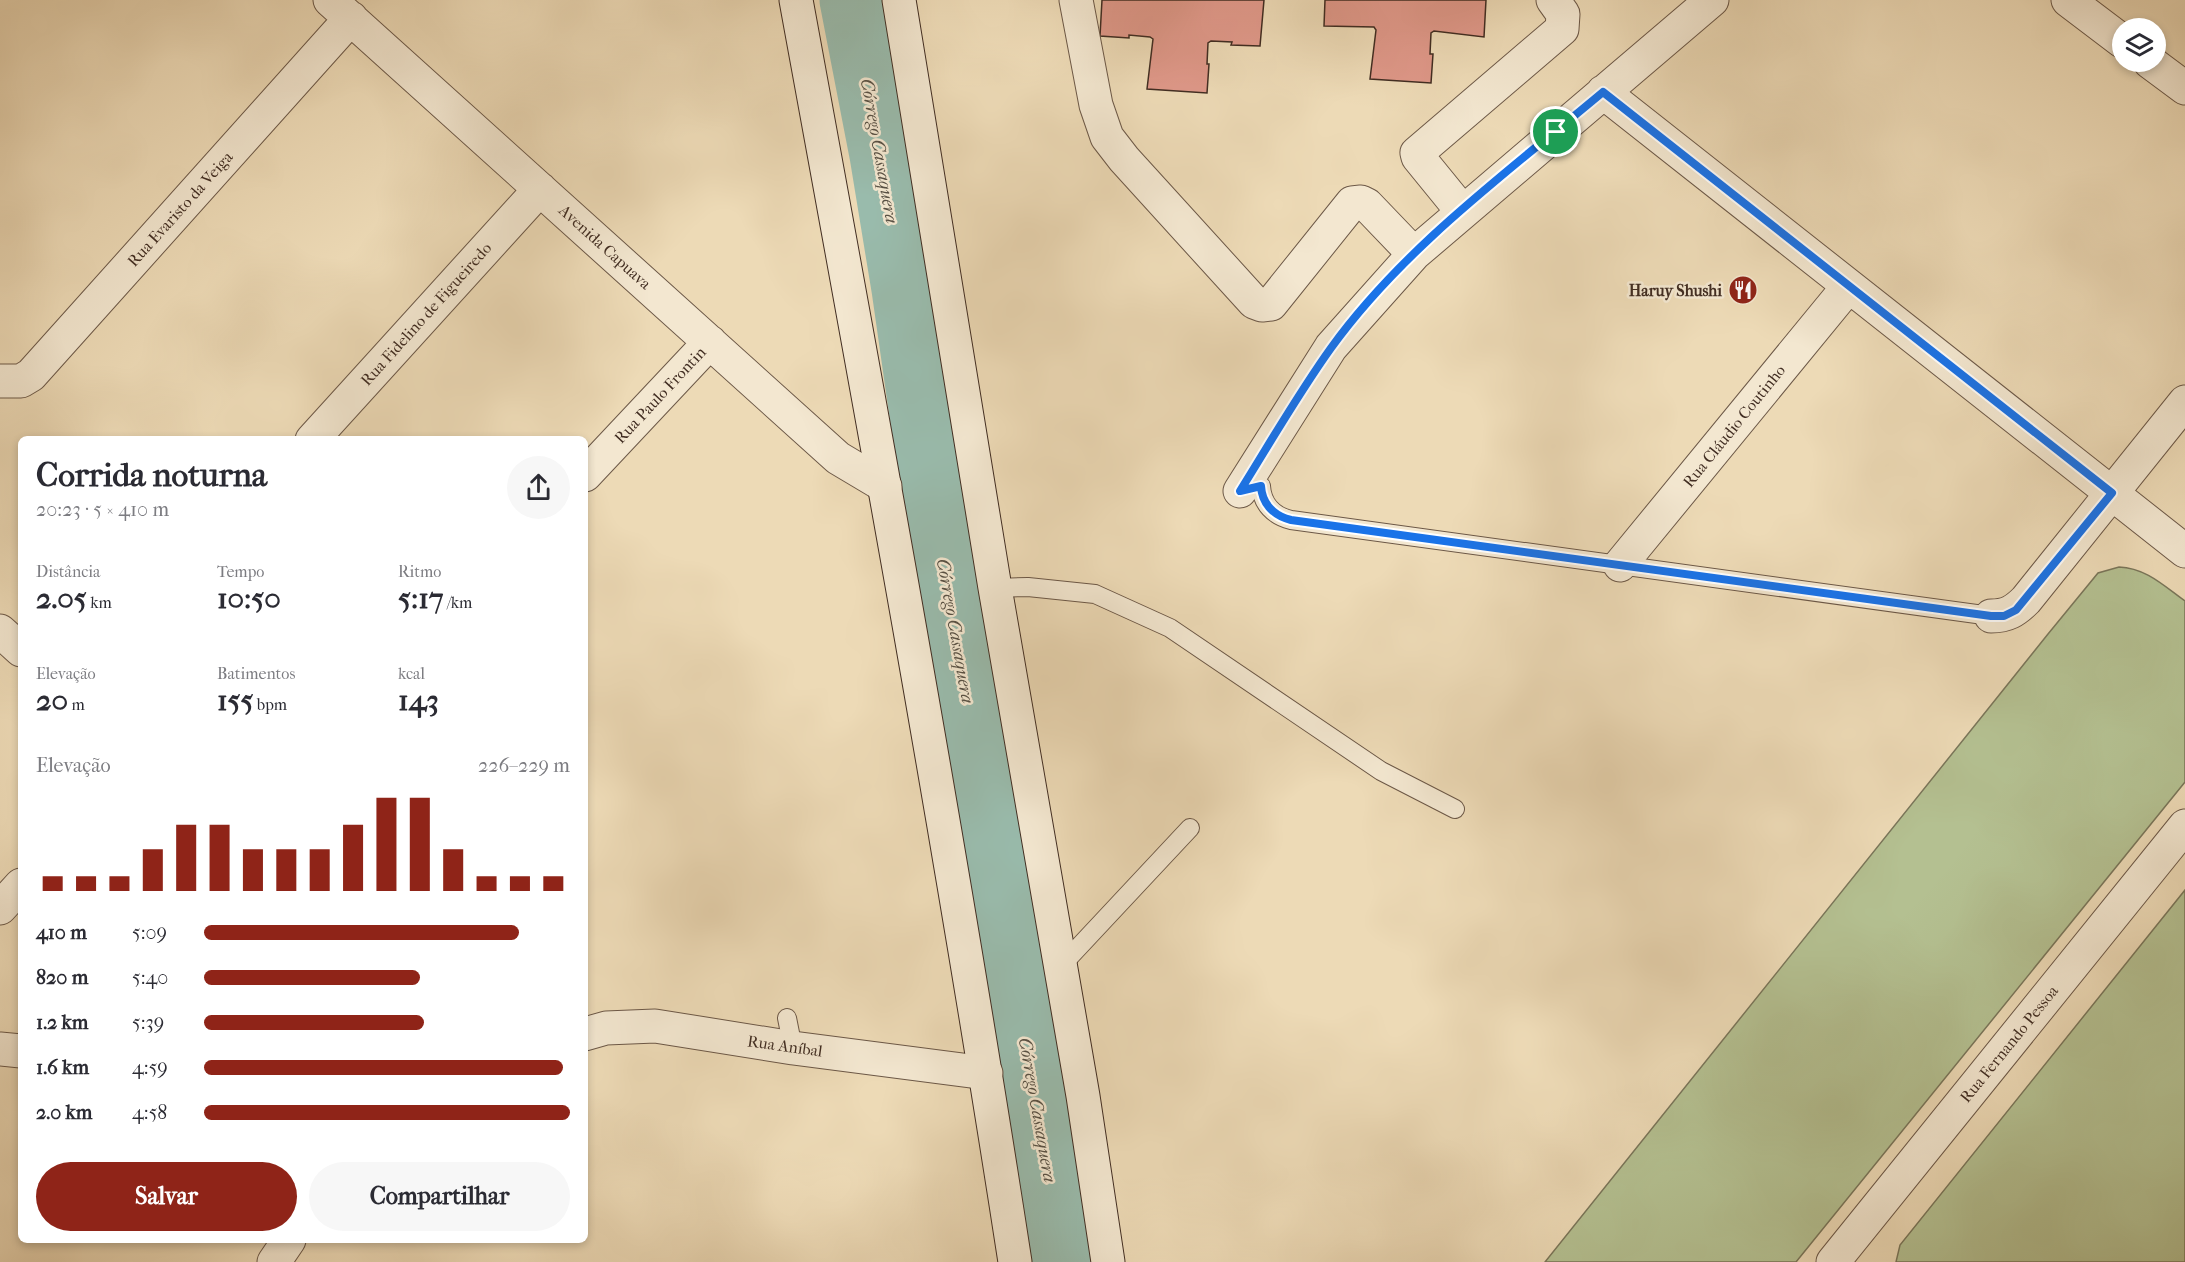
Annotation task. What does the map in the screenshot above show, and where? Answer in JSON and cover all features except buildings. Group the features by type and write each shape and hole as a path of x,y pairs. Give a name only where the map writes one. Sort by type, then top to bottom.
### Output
{"street":[{"path":"796,0 885,486 986,1072 1015,1262"},
{"path":"899,0 995,588 1083,1096 1108,1262"},
{"path":"1076,0 1096,105 1107,137 1124,159 1254,302 1262,305 1271,304 1352,203 1367,205 1414,254"},
{"path":"1462,211 1417,153 1562,29 1563,14 1553,0"},
{"path":"1240,491 1331,347 1414,254 1712,0"},
{"path":"2068,0 2112,33"},
{"name":"Avenida Capuava","path":"340,9 838,458 885,486"},
{"name":"Rua Evaristo da Veiga","path":"0,381 21,381 31,375 340,9"},
{"path":"2163,72 2185,88"},
{"path":"1603,92 2185,551"},
{"name":"Rua Fidelino de Figueiredo","path":"316,436 540,189"},
{"name":"Rua Cláudio Coutinho","path":"1620,565 1848,287"},
{"name":"Rua Paulo Frontin","path":"588,472 710,342"},
{"path":"1991,616 2010,613 2026,600 2185,402"},
{"path":"0,631 18,647"},
{"name":"Rua Fernando Pessoa","path":"1833,1262 2185,826"},
{"path":"0,908 18,888"},
{"name":"Rua Aníbal","path":"588,1033 606,1028 655,1026 790,1033 986,1072"},
{"path":"0,1049 18,1051"},
{"path":"274,1262 287,1243"}],"lane":[{"path":"1240,491 1261,486 1262,496 1274,513 1291,520 1991,616"},
{"path":"995,588 1028,587 1095,594 1170,628 1381,771 1455,809"},
{"path":"1060,967 1190,828"}],"green space":[{"path":"2119,567 2146,574 2185,601 2185,782 1796,1262 1545,1262 2098,573"},
{"path":"2185,890 2185,1262 1896,1262 1900,1245"}],"waterway":[{"name":"Córrego Cassaquera","path":"851,0 881,155 903,289 937,527 1063,1262"}],"place":[{"name":"Haruy Shushi","path":"1743,290"}],"route":[{"path":"1603,92 2112,493 2016,610 2004,616 1991,616 1291,520 1281,518 1274,513 1262,496 1261,486 1240,491 1331,347 1369,302 1414,254 1556,132 1603,92"}]}
